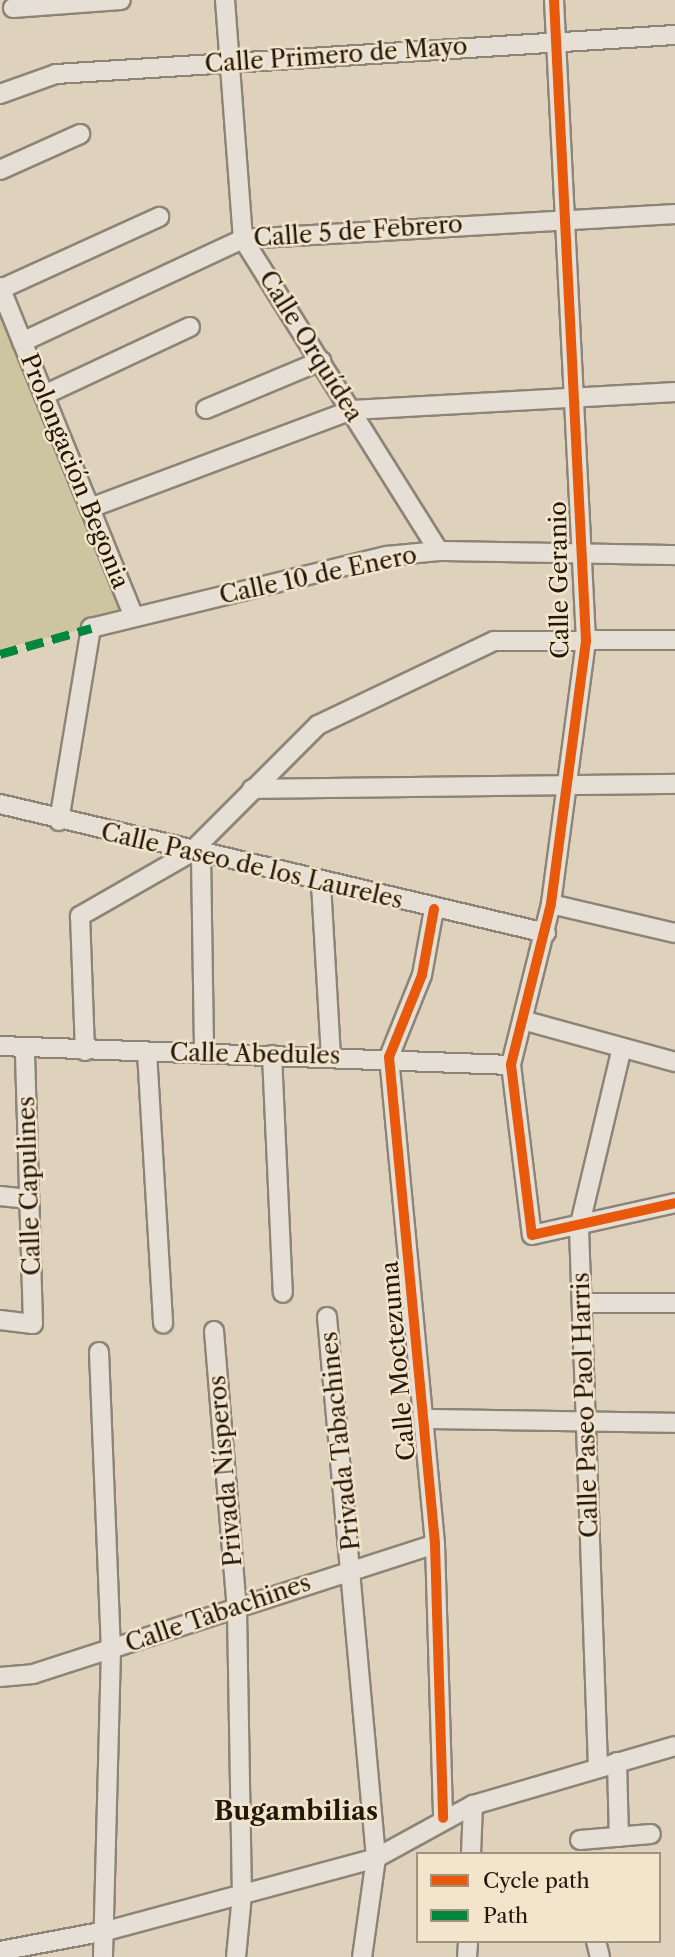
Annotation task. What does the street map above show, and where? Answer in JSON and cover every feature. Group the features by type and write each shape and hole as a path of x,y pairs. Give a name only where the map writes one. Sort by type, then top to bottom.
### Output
{"street":[{"path":"13,8 121,0"},
{"name":"Calle Orquídea","path":"225,0 243,239 439,551"},
{"name":"Calle Geranio","path":"554,0 586,640 546,933 527,1021 511,1065 532,1235 579,1228"},
{"name":"Calle Primero de Mayo","path":"0,94 56,74 556,40 675,35"},
{"path":"0,170 80,134"},
{"name":"Calle 5 de Febrero","path":"22,342 243,239 565,218 675,214"},
{"path":"1,288 159,217"},
{"name":"Prolongación Begonia","path":"1,288 134,617"},
{"path":"44,394 190,327"},
{"path":"205,409 321,361"},
{"path":"90,508 352,410 675,392"},
{"name":"Calle 10 de Enero","path":"59,821 91,628 300,573 439,551 582,557 675,555"},
{"path":"85,1051 80,916 195,855 252,789 318,724 475,647 514,639 675,640"},
{"path":"252,789 675,784"},
{"name":"Calle Paseo de los Laureles","path":"0,804 195,855 546,933"},
{"path":"195,855 204,1053"},
{"path":"321,884 331,1056"},
{"path":"551,904 675,933"},
{"name":"Calle Moctezuma","path":"434,909 422,975 389,1057 435,1544 443,1818"},
{"path":"527,1021 675,1062"},
{"name":"Calle Abedules","path":"0,1046 85,1051 389,1057 511,1065"},
{"name":"Calle Paseo Paol Harris","path":"598,1767 579,1228 622,1048"},
{"name":"Calle Capulines","path":"0,1320 33,1324 25,1049"},
{"path":"147,1052 163,1324"},
{"path":"272,1055 283,1293"},
{"path":"0,1196 29,1199"},
{"path":"579,1228 675,1203"},
{"path":"582,1303 675,1303"},
{"name":"Privada Tabachines","path":"327,1317 354,1566 376,1858 362,1957"},
{"name":"Privada Nísperos","path":"214,1331 237,1611 242,1895 236,1957"},
{"path":"99,1352 111,1650 106,1931 103,1957"},
{"path":"425,1419 675,1423"},
{"name":"Calle Tabachines","path":"0,1677 33,1674 237,1611 354,1566 435,1544"},
{"path":"0,1951 106,1931 376,1858 443,1818 473,1805 675,1746"},
{"path":"617,1762 619,1837"},
{"path":"471,1852 473,1805"},
{"path":"580,1840 651,1834"}],"shaded area":[{"path":"0,287 134,617 0,649"}],"marked path":[{"path":"0,654 91,628"}],"cycle path":[{"path":"554,0 586,641 551,904 511,1065 532,1235 675,1203"},
{"path":"434,909 422,975 389,1057 435,1544 443,1818"}],"district":[{"name":"Bugambilias","path":"296,1812"}]}
